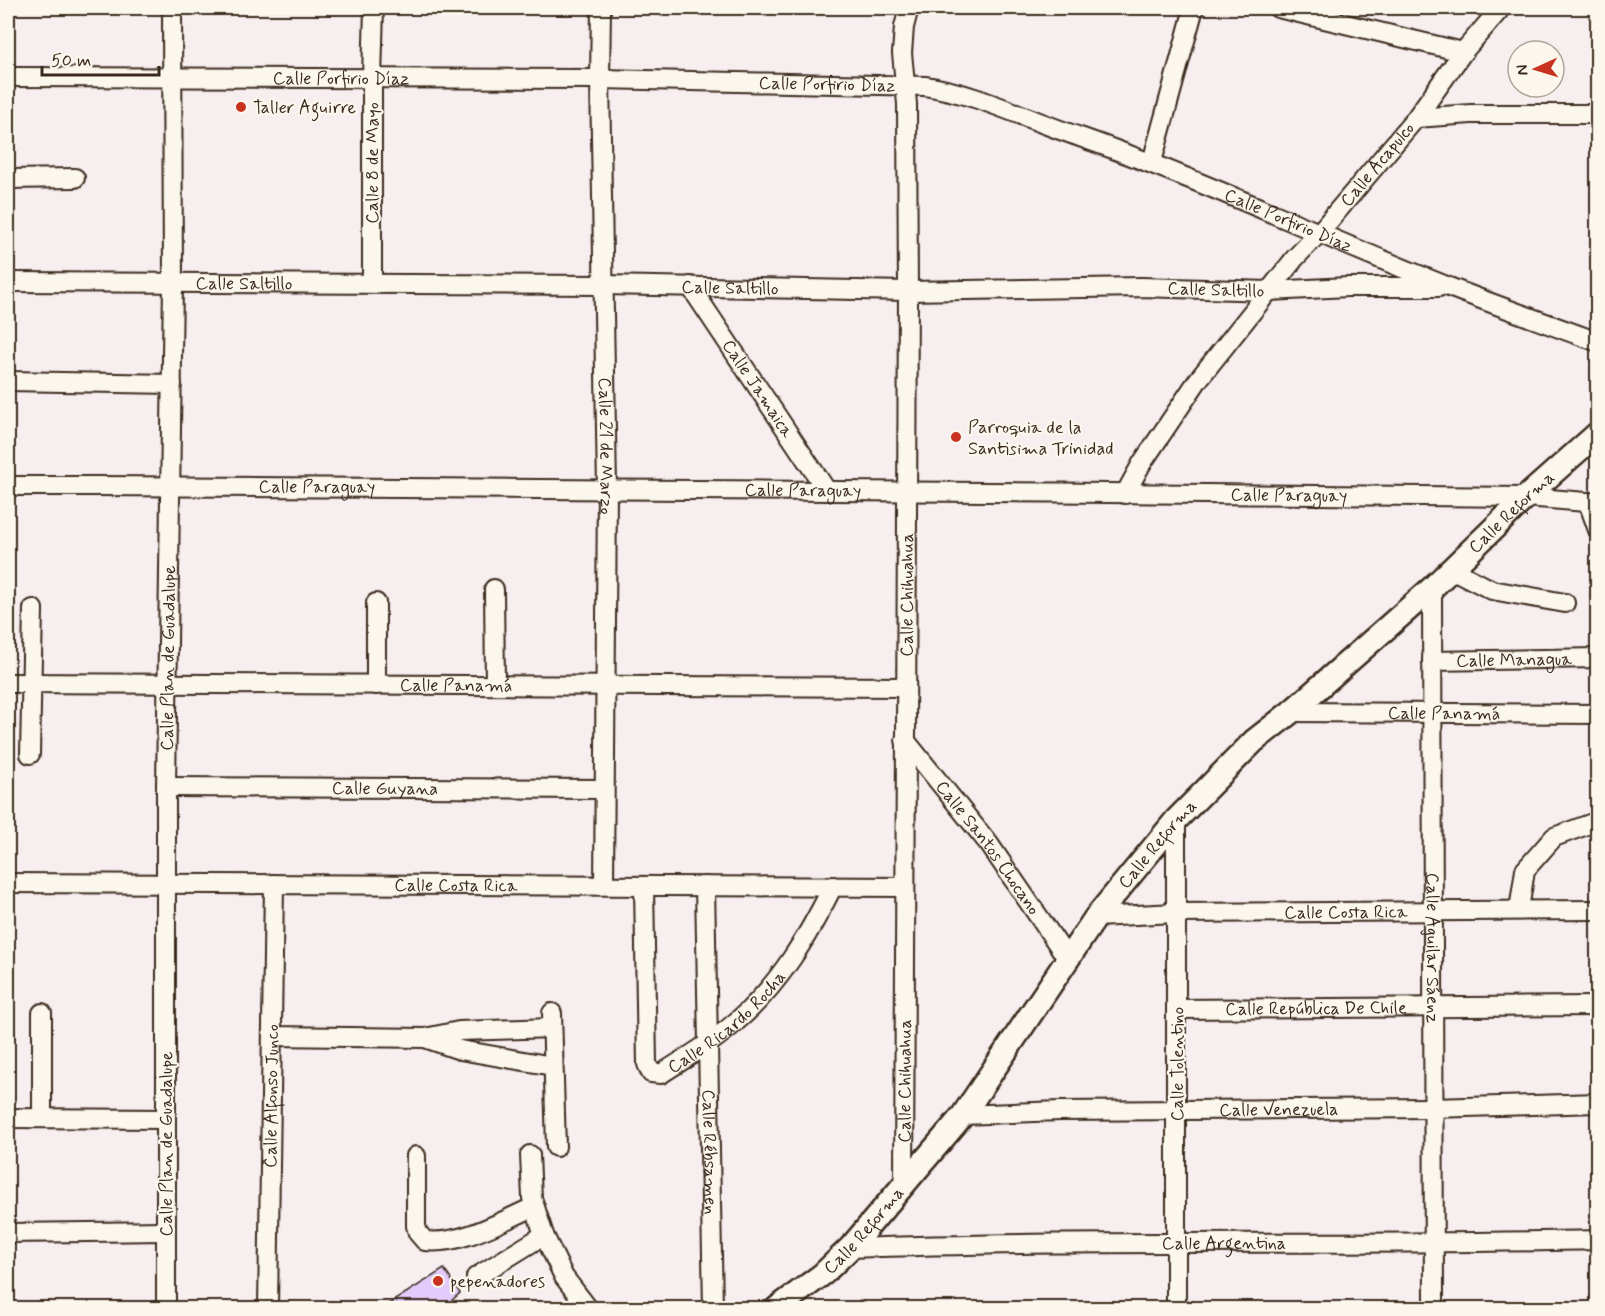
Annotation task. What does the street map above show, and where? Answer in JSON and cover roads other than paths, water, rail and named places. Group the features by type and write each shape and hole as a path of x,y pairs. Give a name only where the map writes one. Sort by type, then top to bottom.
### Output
{"main road":[{"name":"Calle Reforma","path":"777,1308 823,1274 850,1248 963,1115 1096,917 1176,820 1254,741 1291,712 1432,588 1526,497 1598,433"}],"street":[{"name":"Calle Plan de Guadalupe","path":"166,1308 165,883 172,486 172,8"},
{"name":"Calle 8 de Mayo","path":"372,283 374,8"},
{"name":"Calle 21 de Marzo","path":"601,8 600,79 607,489 604,885"},
{"name":"Calle Chihuahua","path":"904,1183 908,291 906,86 903,40 909,8"},
{"path":"1152,162 1194,8"},
{"path":"1278,8 1463,52"},
{"name":"Calle Acapulco","path":"1125,494 1142,463 1198,380 1295,258 1319,233 1416,118 1463,52 1501,8"},
{"name":"Calle Porfirio Díaz","path":"8,77 600,79 942,88 968,95 1044,125 1152,162 1450,287 1598,342"},
{"path":"1416,118 1471,114 1598,114"},
{"path":"8,179 75,178"},
{"name":"Calle Saltillo","path":"8,282 603,285 908,291 1141,287 1269,291 1348,287 1450,287"},
{"name":"Calle Jamaica","path":"690,286 827,491"},
{"path":"8,381 172,384"},
{"name":"Calle Paraguay","path":"8,486 443,486 1526,497 1593,502"},
{"path":"1593,502 1598,530"},
{"path":"1452,569 1492,590 1565,603"},
{"name":"Calle Aguilar Sáenz","path":"1432,588 1434,1308"},
{"path":"494,590 495,685"},
{"path":"376,603 376,685"},
{"path":"30,754 33,609"},
{"name":"Calle Managua","path":"1432,661 1598,658"},
{"name":"Calle Panamá","path":"8,683 906,687"},
{"name":"Calle Panamá","path":"1291,712 1598,714"},
{"name":"Calle Santos Chocano","path":"905,740 989,844 1067,958"},
{"name":"Calle Guyana","path":"166,788 604,789"},
{"name":"Calle Tolentino","path":"1176,820 1176,1308"},
{"path":"1519,910 1525,870 1554,837 1598,821"},
{"name":"Calle Costa Rica","path":"8,883 905,887"},
{"name":"Calle Alfonso Junco","path":"268,1308 274,884"},
{"name":"Calle Ricardo Rocha","path":"644,885 648,1069 655,1075 661,1074 710,1043 744,1014 776,980 811,930 833,886"},
{"name":"Calle Rébsamen","path":"705,886 710,1043 713,1308"},
{"name":"Calle Costa Rica","path":"1096,917 1176,913 1598,910"},
{"name":"Calle República De Chile","path":"1176,1009 1598,1006"},
{"path":"42,1013 42,1118"},
{"path":"272,1036 425,1038 459,1030 552,1020 556,1148"},
{"path":"425,1038 460,1050 553,1066"},
{"name":"Calle Venezuela","path":"963,1115 1060,1111 1432,1108 1598,1103"},
{"path":"8,1118 166,1119"},
{"path":"530,1155 534,1207 544,1235 564,1277 588,1308"},
{"path":"416,1156 416,1226 418,1233 425,1240 441,1241 473,1233 534,1207"},
{"path":"8,1233 165,1232"},
{"path":"476,1277 544,1235"},
{"name":"Calle Argentina","path":"850,1248 991,1243 1305,1244 1598,1240"}],"place":[{"name":"Taller Aguirre","path":"241,107"},
{"name":"Parroquia de la Santisima Trinidad","path":"956,437"},
{"name":"pepenadores","path":"438,1281"}]}
